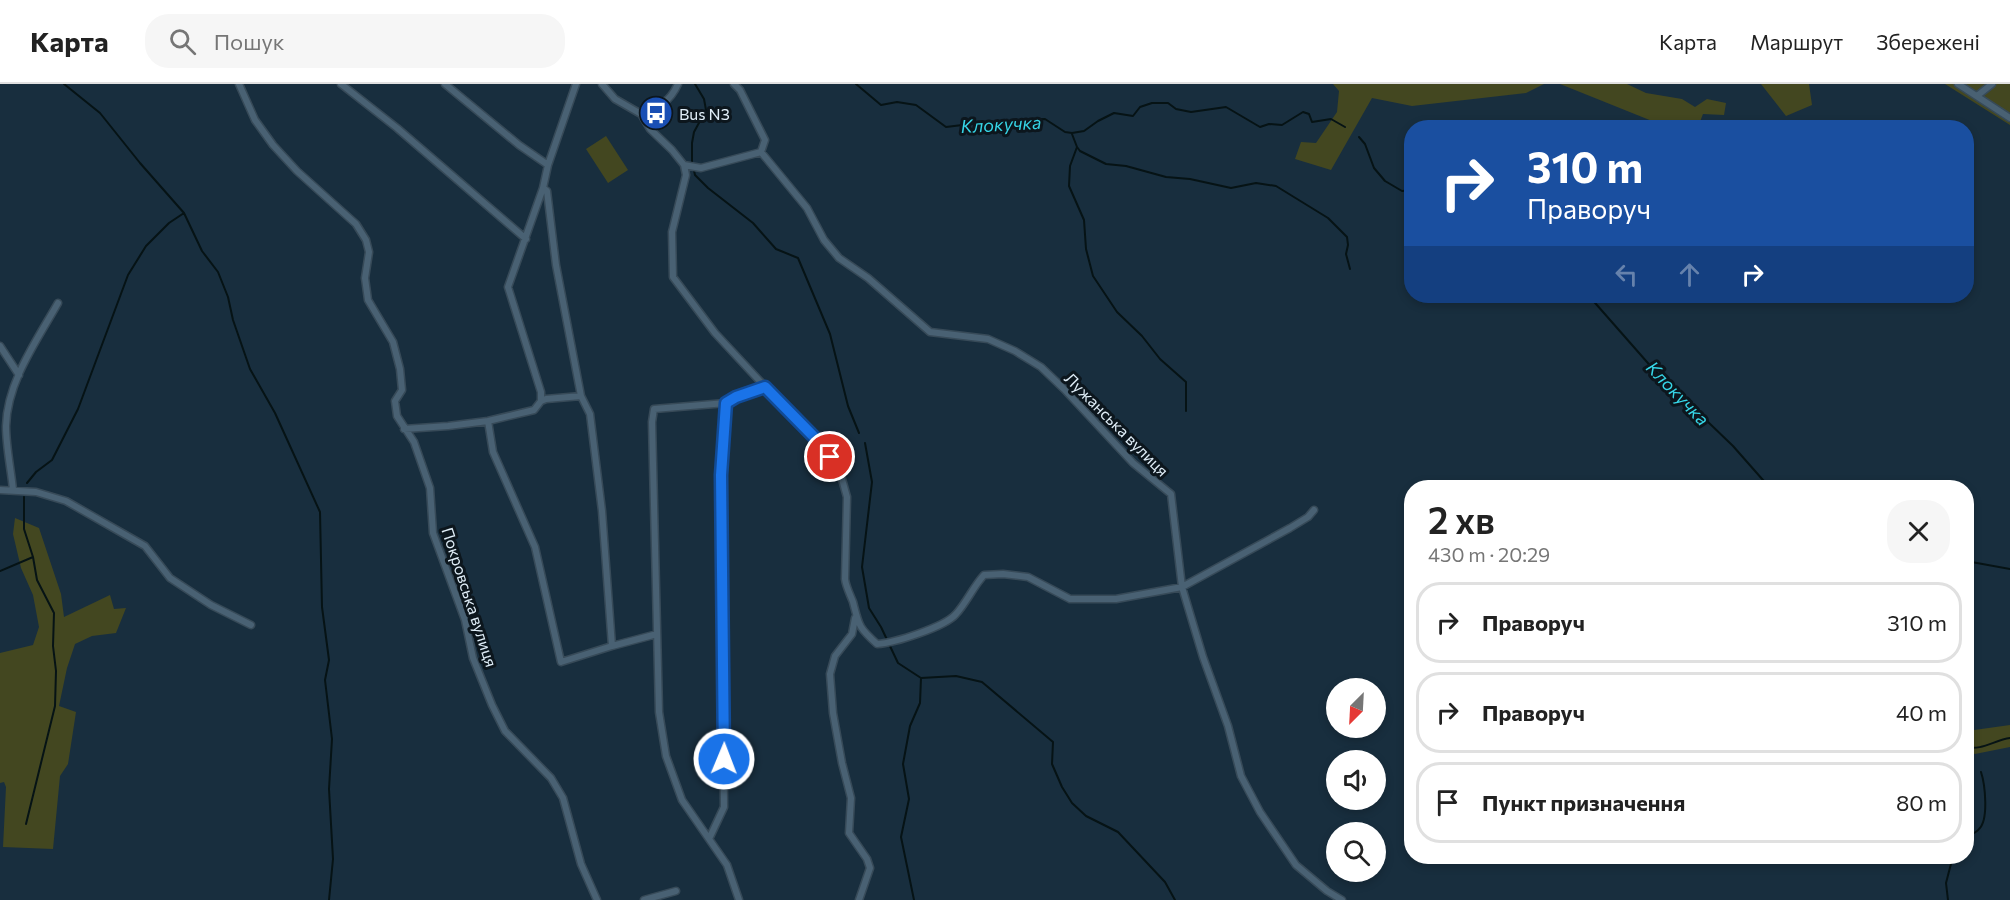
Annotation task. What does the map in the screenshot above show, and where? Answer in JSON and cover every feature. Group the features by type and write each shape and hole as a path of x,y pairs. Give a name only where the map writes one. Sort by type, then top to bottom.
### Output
{"street":[{"name":"Покровська вулиця","path":"239,84 255,120 273,145 297,171 356,224 366,240 369,252 365,278 368,300 393,342 400,369 402,390 395,401 397,416 414,442 430,488 433,533 465,621 473,658 505,731 551,778 563,798 581,864 597,900"},
{"path":"341,84 397,128 526,239"},
{"path":"445,84 519,145 548,165"},
{"path":"541,401 541,392 508,287 526,239 576,84"},
{"path":"602,84 615,99 641,114 650,129 688,166 701,168 760,152 765,140 740,90 734,84"},
{"path":"641,114 654,109 672,96 678,84"},
{"path":"1958,84 2010,118"},
{"path":"1977,96 1992,84"},
{"name":"Лужанська вулиця","path":"760,152 807,208 824,240 839,258 868,278 930,332 976,336 994,341 1041,367 1133,463 1171,494 1182,587 1203,657 1228,726 1241,776 1260,812 1296,865 1341,900"},
{"path":"688,166 672,232 673,277 715,333 819,442 840,472 848,497 844,579 852,600 855,618 852,634 835,656 830,674 833,713 851,798 849,833 867,859 870,868 859,900"},
{"path":"543,188 547,191 556,265 581,396 591,414 602,511 612,646"},
{"path":"14,490 3,426 19,375 58,303"},
{"path":"0,345 19,375"},
{"path":"739,900 726,865 682,800 666,756 659,711 652,422 654,409 726,403 765,387"},
{"path":"404,429 488,421 534,410 541,401 546,399 581,396"},
{"path":"709,839 724,807 721,475 726,403"},
{"path":"488,421 493,452 535,548 561,662 657,634"},
{"path":"0,490 36,492 66,501 145,546 170,578 211,605 251,625"},
{"path":"855,618 863,632 877,644 888,644 916,635 954,616 984,575 1004,574 1028,577 1071,599 1116,599 1182,587 1290,528 1308,517 1314,510"},
{"path":"644,900 676,891"}],"green space":[{"path":"1333,84 1544,84 1526,93 1412,106 1372,98 1331,170 1295,159 1301,142 1316,143 1337,112 1339,91"},
{"path":"1560,84 1627,84 1646,93 1682,99 1695,107 1707,99 1726,103 1724,115 1703,114 1701,120 1650,120"},
{"path":"1761,84 1809,84 1812,105 1786,116"},
{"path":"1945,84 2010,84 2010,125"},
{"path":"606,136 628,170 608,183 586,149"},
{"path":"15,518 39,528 61,594 64,617 110,595 114,609 126,608 116,633 92,636 75,644 67,668 59,706 76,712 68,764 60,776 53,849 3,847 6,787 4,782 0,783 0,653 33,645 39,627 33,595 21,568 13,534"},
{"path":"2010,725 2010,747 1974,754 1974,730"}],"waterway":[{"path":"64,84 100,113 184,213 202,251 218,272 250,369 275,413 320,512 322,607 329,660 325,680 332,739 329,789 333,859 329,900"},
{"path":"695,84 704,99 706,110 694,132 692,143 695,175 753,223 776,249 798,258 830,334 848,406 859,433"},
{"name":"Клокучка","path":"856,84 881,105 897,102 916,105 946,127 1045,119 1065,132 1072,133 1084,131 1114,113 1133,116 1140,107 1152,103 1168,103 1176,109 1191,112 1226,107 1260,127 1269,124 1282,125 1303,112 1309,114 1312,122 1331,119 1345,127"},
{"path":"1072,134 1077,147 1070,166 1069,186 1084,220 1086,249 1093,276 1117,312 1142,336 1160,359 1186,382 1186,411"},
{"name":"Клокучка","path":"1359,137 1365,144 1374,168 1385,181 1404,191"},
{"path":"1077,147 1080,151 1106,164 1126,166 1166,177 1190,179 1231,188 1256,183 1276,186 1328,218 1347,237 1346,254 1350,269"},
{"path":"27,483 36,472 52,460 78,409 128,275 146,246 169,223 184,213"},
{"name":"Клокучка","path":"1595,303 1654,370 1733,446 1763,480"},
{"path":"865,443 872,482 862,567 869,608 898,663 921,678 956,676 982,682 1053,742 1052,764 1072,803 1086,816 1118,832 1165,882 1175,900"},
{"path":"24,497 24,529 33,557 37,580 54,613 53,646 56,671 55,706 26,824"},
{"path":"0,571 33,557"},
{"path":"1974,562 2010,569"},
{"path":"914,900 901,837 909,799 903,764 910,726 920,703 921,678"},
{"name":"Клокучка","path":"1974,748 2010,738"},
{"path":"1974,833 1982,824 1985,810 1981,772"},
{"path":"1948,900 1946,883 1951,864"}],"place":[{"name":"Bus N3","path":"656,113"}],"route":[{"path":"724,759 721,475 726,403 765,387 819,442 830,457"}]}
